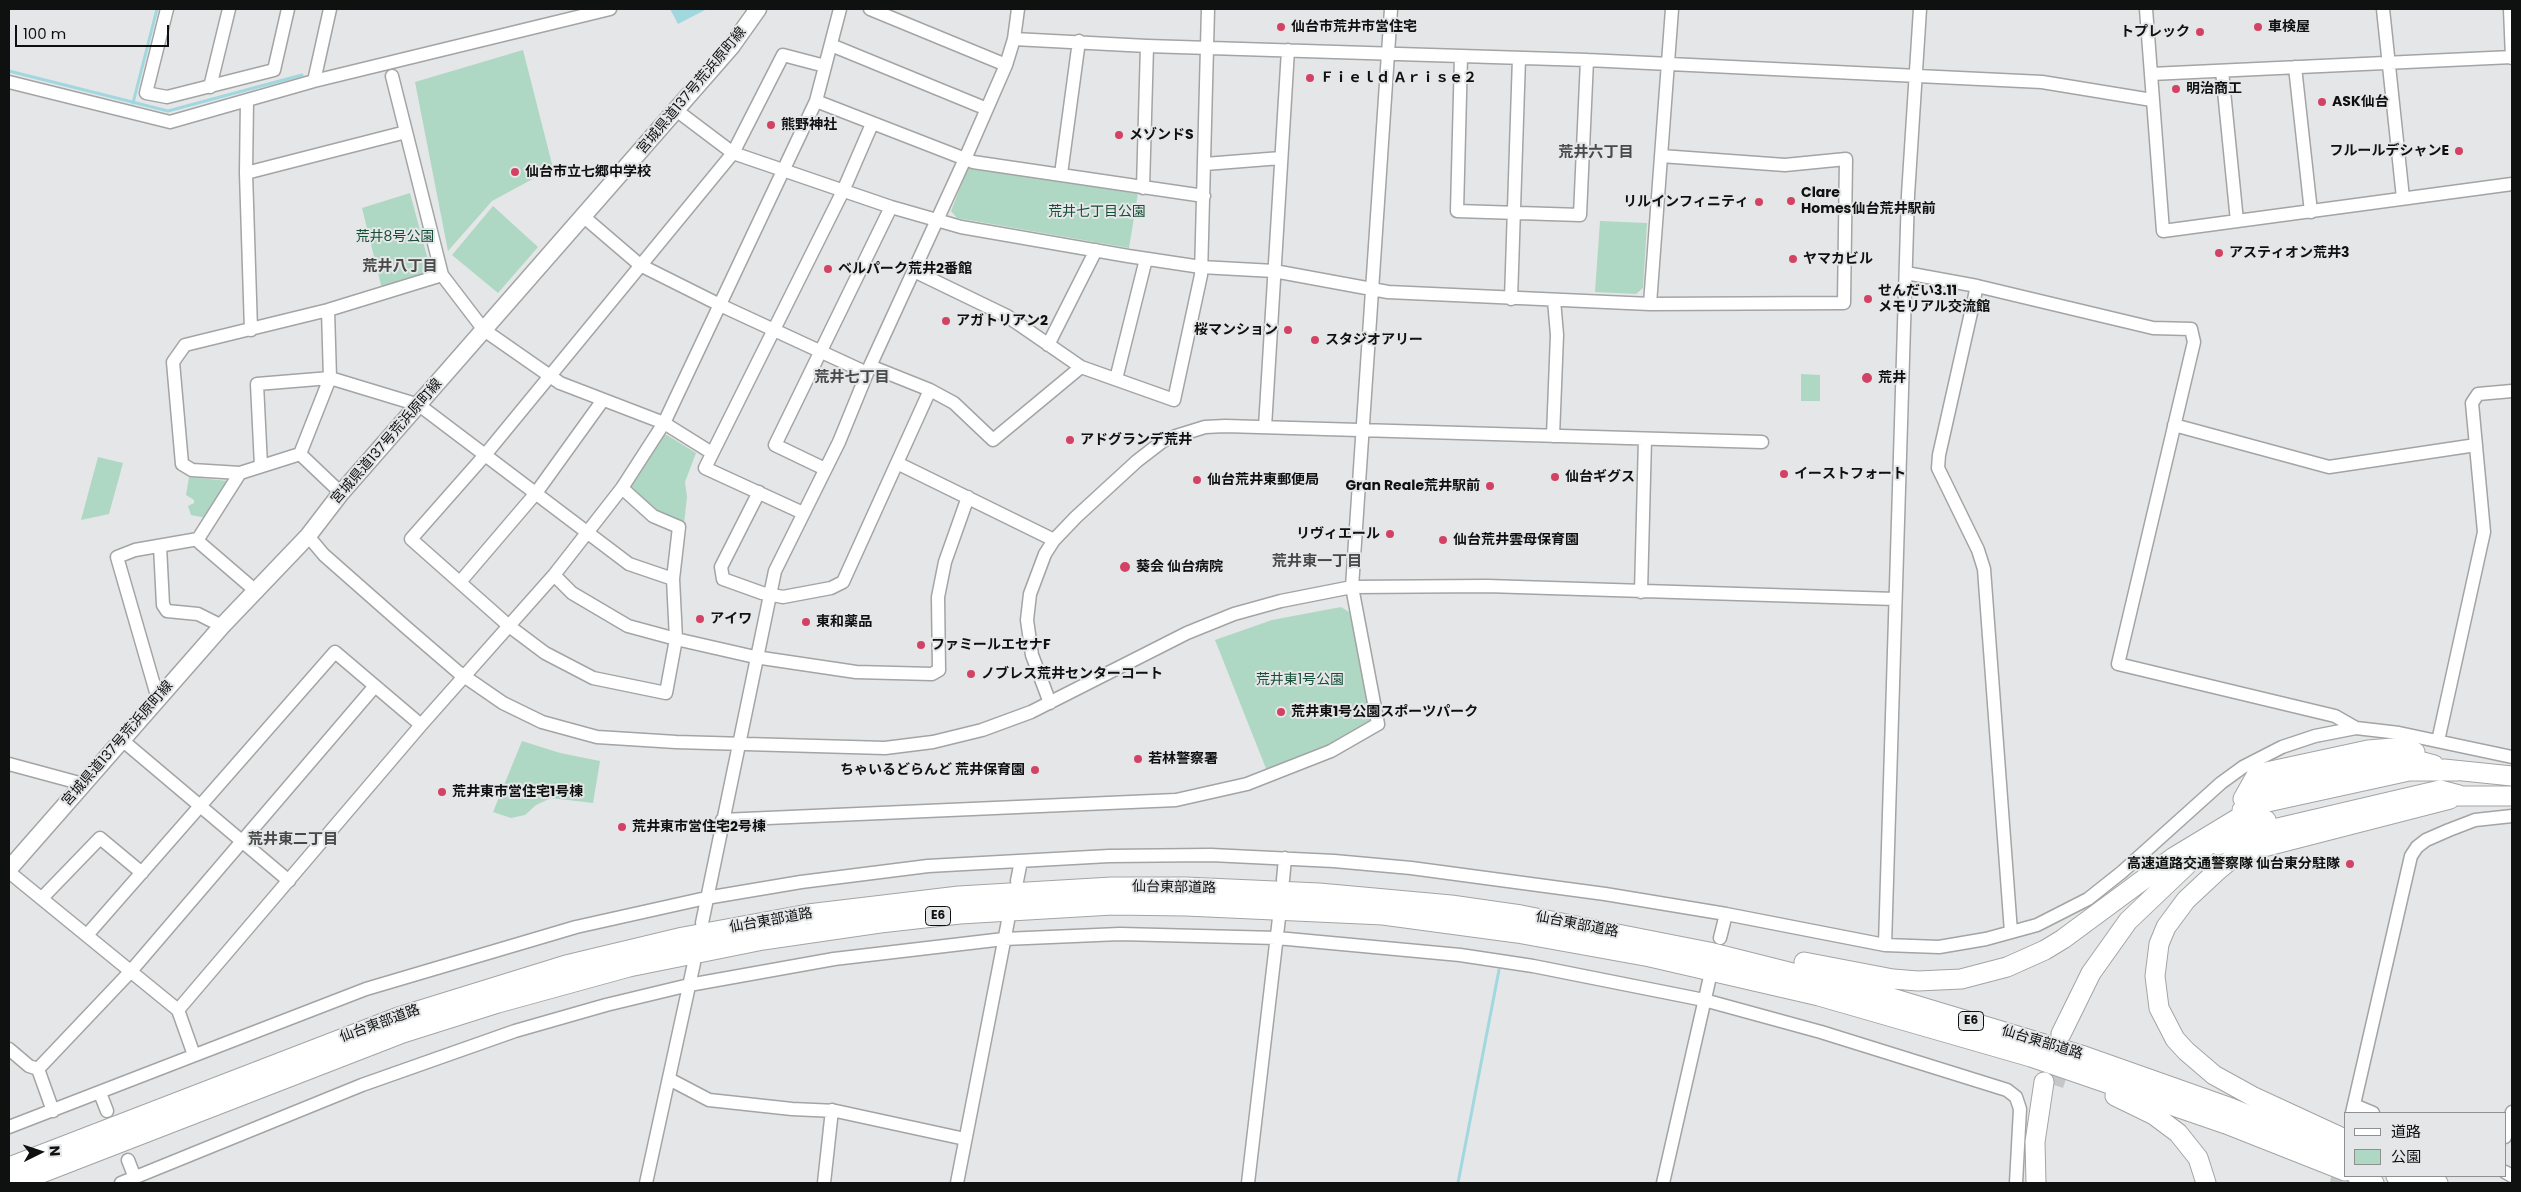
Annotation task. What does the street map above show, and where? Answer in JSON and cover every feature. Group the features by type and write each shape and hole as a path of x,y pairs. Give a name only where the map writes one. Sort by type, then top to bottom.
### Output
{"highway":[{"path":"2344,1139 2252,1096 2214,1075 2186,1052 2166,1025 2156,993 2156,960 2159,944 2202,860 2257,774 2368,750 2405,747 2457,771"},
{"path":"2229,823 2262,797 2410,764 2512,776"},
{"path":"1586,927 1711,943 1893,979 1938,981 1961,979 2007,967 2045,950 2083,925 2265,825 2414,786 2457,771"},
{"path":"2065,1035 2116,953 2151,910 2202,860 2229,823 2257,774"},
{"path":"2229,823 2265,825 2440,790 2459,795"},
{"path":"2202,860 2241,860 2404,819 2445,805 2459,795"},
{"path":"2238,854 2266,837 2443,796 2512,796"},
{"path":"2238,854 2265,825"},
{"path":"2202,860 2238,854 2270,852"},
{"name":"仙台東部道路","path":"9,1167 316,1047 494,986 566,965 683,937 808,914 879,904 1028,890 1186,887 1319,893 1396,899 1520,915 1762,964 1970,1020 2164,1084 2344,1154"},
{"name":"仙台東部道路","path":"16,1183 402,1033 498,1003 687,954 809,932 960,914 1112,905 1186,906 1383,915 1518,933 1631,953 1818,996 1890,1015 2040,1060 2159,1100 2344,1171"},
{"path":"1890,1015 1965,1045 2111,1094 2138,1106 2168,1124 2190,1145 2198,1158 2206,1183"},
{"path":"2036,1183 2035,1142 2049,1084 2045,1141 2046,1183"},
{"path":"2359,1177 2374,1183"},
{"path":"2398,1177 2412,1183"},
{"path":"2424,1177 2438,1183"}],"main road":[{"name":"宮城県道137号荒浜原町線","path":"9,870 222,626 308,536 341,493 731,48 758,9"}],"street":[{"path":"168,9 146,93 167,97 274,70 288,9"},
{"path":"210,87 229,9"},
{"path":"314,81 330,9"},
{"path":"9,82 170,122 314,81 610,9"},
{"path":"178,1010 421,725 554,575 622,488 664,423 816,101 840,9"},
{"path":"870,9 1006,65"},
{"path":"702,923 755,657 775,571 839,442 869,370 987,109 1006,65 1014,39 1018,9"},
{"path":"914,271 1007,316 1080,368 1174,400 1201,267 1208,9"},
{"path":"722,820 1176,800 1247,784 1331,751 1378,724 1352,587 1391,9"},
{"path":"1650,304 1672,9"},
{"path":"1885,945 1908,178 1920,9"},
{"path":"2146,9 2163,231 2512,184"},
{"path":"2384,9 2404,198"},
{"path":"2151,74 2512,57 2510,9"},
{"path":"1014,39 1147,46 1586,60 1916,75 2042,82 2152,100"},
{"path":"1061,174 1079,41"},
{"path":"831,45 987,109"},
{"path":"1143,188 1147,46"},
{"path":"1265,427 1288,50"},
{"path":"622,488 653,516 679,527 673,579 676,639 666,693 593,678 545,652 509,626 411,539 485,455 733,153 783,55 825,66"},
{"path":"1461,56 1457,211 1514,213 1580,215 1586,60"},
{"path":"1511,299 1519,58"},
{"path":"2295,67 2310,212"},
{"path":"2222,71 2237,221"},
{"path":"392,76 442,275 484,330 560,383 664,423 712,453"},
{"path":"247,100 246,173 251,330"},
{"path":"816,101 965,159 988,165 1204,196"},
{"path":"676,110 733,153 891,207 961,227 1146,259 1201,267 1274,271 1388,292 1650,304 1844,304 1846,160 1785,165 1661,156"},
{"path":"803,513 705,468 843,190 872,124"},
{"path":"246,173 406,132"},
{"path":"1205,164 1282,158"},
{"path":"825,469 775,445 891,207"},
{"path":"584,217 640,265 820,352 930,390 954,404 993,440 1080,368"},
{"path":"1048,345 1096,250"},
{"path":"1116,379 1146,259"},
{"path":"1906,273 1977,286 2152,328 2191,329 2194,342 2118,664 2335,716 2356,728"},
{"path":"300,454 240,473 192,470 182,464 173,362 185,345 195,341 251,330 328,310 442,275"},
{"path":"1977,286 1938,468 1978,550 1984,569 2011,932"},
{"path":"1553,436 1557,334 1554,300"},
{"path":"300,454 330,378 328,310"},
{"path":"261,466 256,384 330,378 419,405 629,564 673,579"},
{"path":"759,492 721,567 723,579 768,595 783,598 831,588 843,582 930,390"},
{"path":"2438,741 2484,532 2472,403 2474,397 2484,392 2512,391"},
{"path":"460,582 536,493 603,400"},
{"path":"2174,425 2329,467 2476,445"},
{"path":"1050,703 1032,655 1027,620 1030,594 1036,574 1054,540 1131,466 1163,441 1205,427 1265,427 1762,442"},
{"path":"1641,592 1645,439"},
{"path":"300,454 341,493"},
{"path":"897,462 1054,540"},
{"path":"158,699 117,557 198,539 240,473"},
{"path":"554,575 572,592 628,626 676,639 755,657 856,672 932,674 939,670 938,597 945,562 968,497"},
{"path":"308,536 324,555 465,677 522,713 582,733 626,740 885,748 913,746 982,730 1050,703 1187,633 1234,614 1281,601 1352,587 1487,586 1894,600"},
{"path":"198,539 200,543 256,592"},
{"path":"160,546 163,605 166,611 198,614 222,626"},
{"path":"87,935 335,652 421,725"},
{"path":"38,1069 131,971 375,686"},
{"path":"9,1127 53,1112 366,989 496,949 576,927 706,898 866,873 1109,856 1211,855 1285,858 1411,868 1605,894 1726,914 1885,945 1939,947 1986,939 2036,925 2088,899 2122,872 2221,783 2243,767 2290,744 2315,736 2356,728 2438,741 2512,757"},
{"path":"122,740 288,881"},
{"path":"9,764 83,784"},
{"path":"2368,1112 2353,1109 2411,856 2417,846 2448,830 2475,820 2512,816"},
{"path":"42,898 100,838 142,873"},
{"path":"1283,880 1285,858"},
{"path":"1017,881 1021,861"},
{"path":"9,870 178,1010 194,1055"},
{"path":"1720,938 1726,914"},
{"path":"1248,1183 1280,918"},
{"path":"957,1183 1008,921"},
{"path":"121,1183 362,1085 506,1034 606,1005 690,985 834,959 1004,939 1120,934 1277,938 1469,957 1533,966 1704,1000 1821,1032 2007,1090 2016,1097 2020,1104 2016,1183"},
{"path":"646,1183 694,963"},
{"path":"1663,1183 1709,981"},
{"path":"9,1049 29,1066 38,1069"},
{"path":"38,1069 53,1112"},
{"path":"669,1079 709,1100 792,1109 832,1110 966,1139"},
{"path":"100,1093 107,1111"},
{"path":"824,1183 832,1110"},
{"path":"2506,1133 2512,1112"},
{"path":"128,1160 135,1178"}],"green space":[{"path":"523,50 553,168 492,201 448,251 415,82"},
{"name":"荒井七丁目公園","path":"974,166 1139,187 1129,248 957,218 951,211 968,168"},
{"name":"荒井8号公園","path":"410,193 431,271 382,289 362,208"},
{"path":"493,206 538,247 498,293 452,255"},
{"path":"1600,221 1647,223 1643,288 1636,294 1595,292"},
{"path":"1801,374 1820,375 1820,401 1801,401"},
{"path":"660,435 667,435 696,453 685,482 687,497 684,524 658,514 632,491 631,482"},
{"path":"98,457 123,463 109,514 81,520"},
{"path":"189,477 228,481 207,518 191,515 188,506 194,503 194,500 186,495"},
{"name":"荒井東1号公園","path":"1341,607 1349,612 1357,644 1371,715 1369,721 1330,744 1267,771 1215,640 1272,620"},
{"path":"522,741 560,753 600,761 593,803 551,798 536,805 525,815 511,818 493,812"}],"water":[{"path":"670,9 707,9 678,24"}],"waterway":[{"path":"133,103 157,9"},
{"path":"9,71 168,111 302,75"},
{"path":"1458,1183 1499,970"}],"tunnel":[{"path":"2054,1085 2070,1037"},
{"path":"2336,1183 2340,1163"}],"place":[{"name":"仙台市荒井市営住宅","path":"1281,27"},
{"name":"車検屋","path":"2258,27"},
{"name":"トプレック","path":"2200,32"},
{"name":"Ｆｉｅｌｄ Ａｒｉｓｅ２","path":"1310,78"},
{"name":"明治商工","path":"2176,89"},
{"name":"ASK仙台","path":"2322,102"},
{"name":"熊野神社","path":"771,125"},
{"name":"メゾンドS","path":"1119,135"},
{"name":"フルールデシャンE","path":"2459,151"},
{"name":"仙台市立七郷中学校","path":"515,172"},
{"name":"Clare Homes仙台荒井駅前","path":"1791,201"},
{"name":"リルインフィニティ","path":"1759,202"},
{"name":"アスティオン荒井3","path":"2219,253"},
{"name":"ヤマカビル","path":"1793,259"},
{"name":"ベルパーク荒井2番館","path":"828,269"},
{"name":"せんだい3.11 メモリアル交流館","path":"1868,299"},
{"name":"アガトリアン2","path":"946,321"},
{"name":"桜マンション","path":"1288,330"},
{"name":"スタジオアリー","path":"1315,340"},
{"name":"荒井","path":"1867,378"},
{"name":"アドグランデ荒井","path":"1070,440"},
{"name":"イーストフォート","path":"1784,474"},
{"name":"仙台ギグス","path":"1555,477"},
{"name":"仙台荒井東郵便局","path":"1197,480"},
{"name":"Gran Reale荒井駅前","path":"1490,486"},
{"name":"リヴィエール","path":"1390,534"},
{"name":"仙台荒井雲母保育園","path":"1443,540"},
{"name":"葵会 仙台病院","path":"1125,567"},
{"name":"アイワ","path":"700,619"},
{"name":"東和薬品","path":"806,622"},
{"name":"ファミールエセナF","path":"921,645"},
{"name":"ノブレス荒井センターコート","path":"971,674"},
{"name":"荒井東1号公園スポーツパーク","path":"1281,712"},
{"name":"若林警察署","path":"1138,759"},
{"name":"ちゃいるどらんど 荒井保育園","path":"1035,770"},
{"name":"荒井東市営住宅1号棟","path":"442,792"},
{"name":"荒井東市営住宅2号棟","path":"622,827"},
{"name":"高速道路交通警察隊 仙台東分駐隊","path":"2350,864"}],"district":[{"name":"荒井六丁目","path":"1596,153"},
{"name":"荒井八丁目","path":"400,267"},
{"name":"荒井七丁目","path":"852,378"},
{"name":"荒井東一丁目","path":"1317,562"},
{"name":"荒井東二丁目","path":"293,840"}]}
